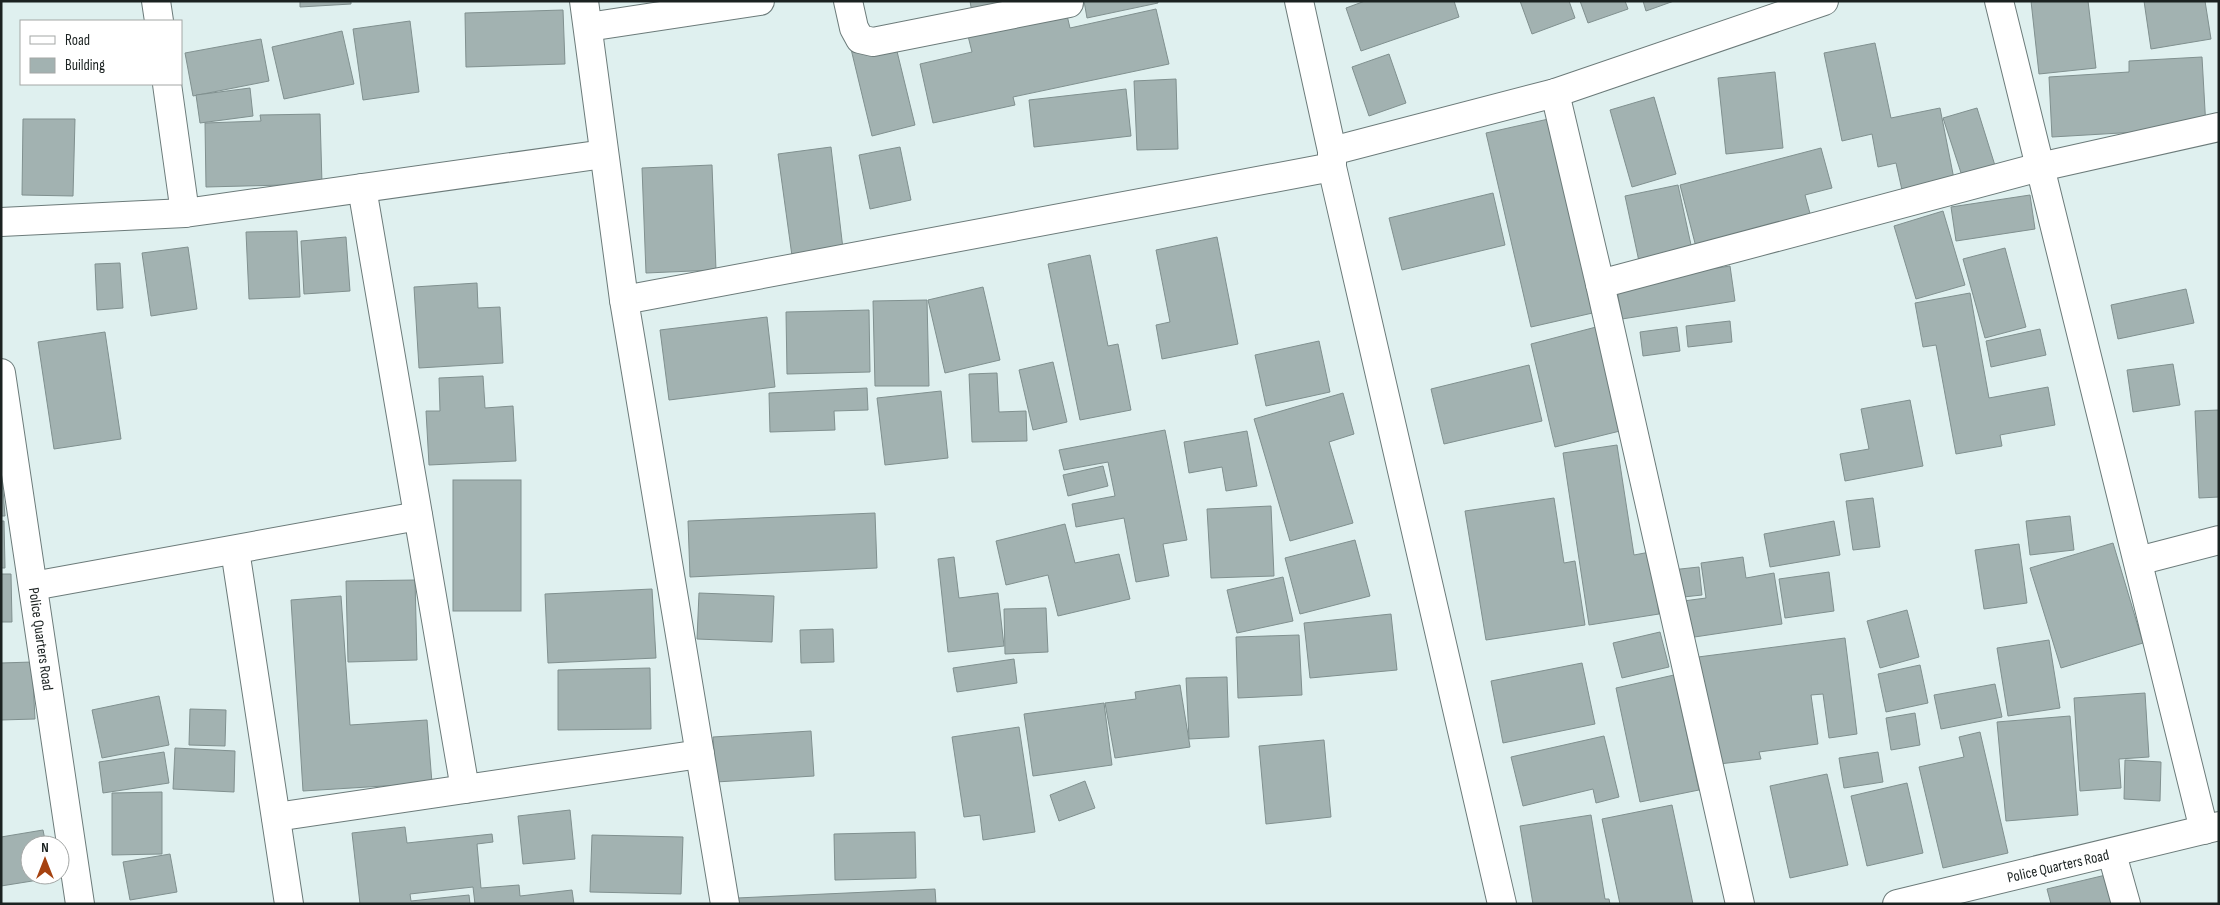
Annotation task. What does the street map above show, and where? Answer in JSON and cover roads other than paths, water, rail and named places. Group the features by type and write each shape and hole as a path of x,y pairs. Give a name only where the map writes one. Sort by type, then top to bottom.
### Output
{"street":[{"path":"156,1 159,20"},
{"path":"725,904 624,300 586,14 760,1"},
{"path":"848,1 854,28 860,39 874,42 1068,3 1069,1"},
{"path":"1299,1 1332,159 1502,904"},
{"path":"624,300 1332,159 1555,93 1824,1"},
{"path":"1999,1 2138,561 2211,828"},
{"path":"167,85 184,213"},
{"path":"1555,93 1740,904"},
{"path":"1600,284 2040,167 2219,127"},
{"path":"1,222 184,213 604,154"},
{"path":"362,188 465,789"},
{"name":"Police Quarters Road","path":"1,373 4,414 33,586 80,904"},
{"path":"33,586 418,516"},
{"path":"2138,561 2219,540"},
{"path":"235,550 289,904"},
{"path":"276,818 700,754"},
{"name":"Police Quarters Road","path":"1897,904 2112,854 2211,828"},
{"path":"2112,854 2126,904"}]}
